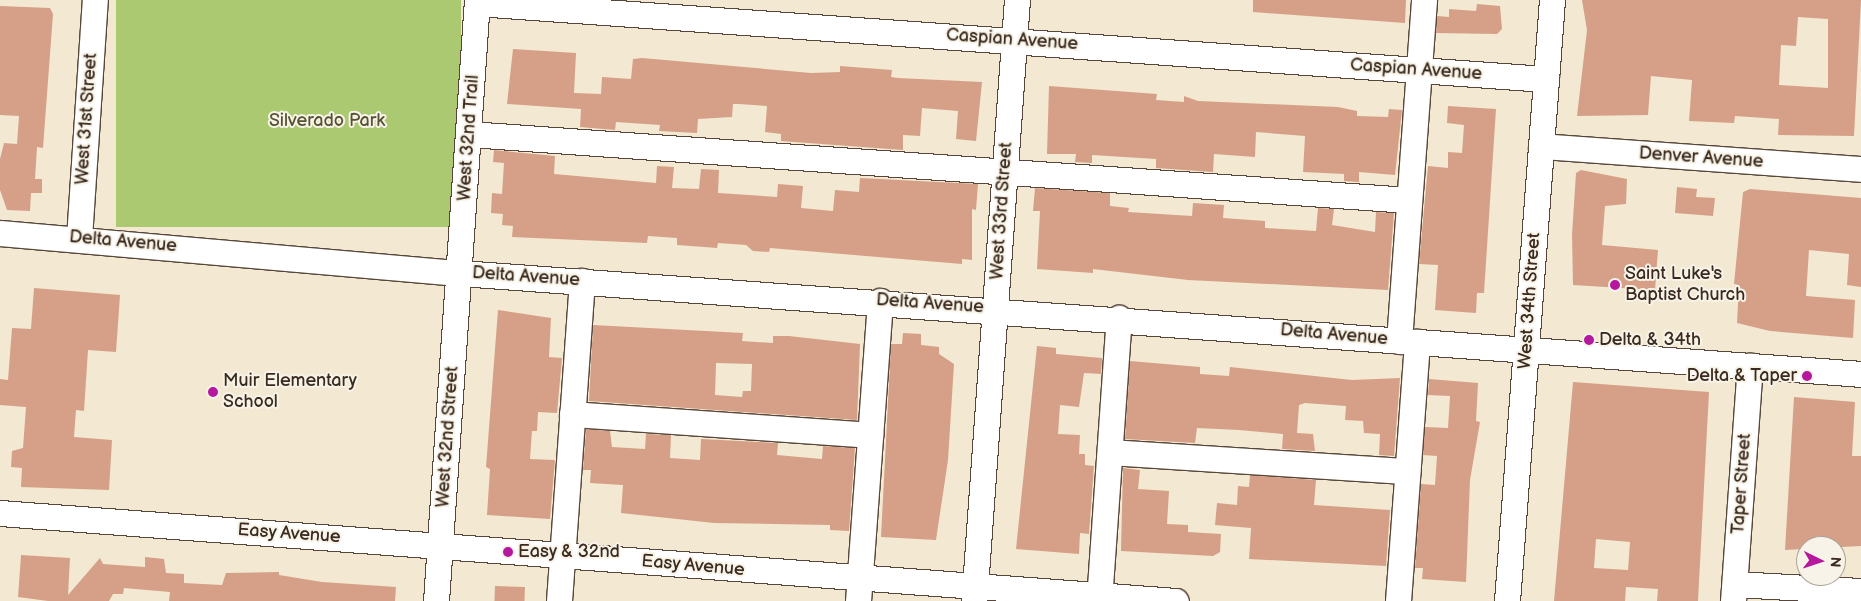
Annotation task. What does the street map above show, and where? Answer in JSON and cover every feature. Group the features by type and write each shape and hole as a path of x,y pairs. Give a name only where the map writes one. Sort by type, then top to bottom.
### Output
{"street":[{"name":"West 31st Street","path":"79,238 95,0"},
{"name":"West 33rd Street","path":"975,595 1017,0"},
{"path":"1398,601 1407,471 1409,200 1424,0"},
{"name":"West 34th Street","path":"1507,601 1552,0"},
{"name":"Caspian Avenue","path":"477,2 1546,79"},
{"name":"West 32nd Trail","path":"460,273 477,2"},
{"path":"469,134 1409,200"},
{"name":"Denver Avenue","path":"1541,146 1861,170"},
{"name":"Delta Avenue","path":"0,234 79,238 460,273 995,308 1526,351 1861,374"},
{"name":"West 32nd Street","path":"436,601 460,273"},
{"path":"559,601 582,281"},
{"path":"859,590 880,300"},
{"path":"1099,598 1119,318"},
{"name":"Taper Street","path":"1734,592 1750,366"},
{"path":"572,414 870,435"},
{"path":"1110,452 1407,471"},
{"name":"Easy Avenue","path":"0,513 562,556 859,590 1176,601"},
{"path":"1734,592 1861,591"}],"green space":[{"name":"Silverado Park","path":"116,0 461,0 461,227 116,227"}],"building":[{"path":"1253,0 1406,0 1405,23 1253,12"},
{"path":"1582,0 1861,0 1854,136 1778,135 1779,119 1735,116 1734,123 1689,121 1692,80 1651,76 1648,115 1577,116 1587,30","holes":["1798,17 1828,19 1828,88 1779,85 1781,45 1796,46"]},
{"path":"1477,4 1500,6 1502,29 1497,34 1436,33 1437,16 1449,17 1449,9 1476,11"},
{"path":"0,6 50,8 53,14 43,148 37,147 35,179 42,179 42,193 31,193 30,211 7,210 0,190 0,159 4,143 17,144 19,116 0,115"},
{"path":"513,49 576,53 574,93 601,94 602,77 631,79 633,59 642,58 811,73 840,72 840,66 892,70 891,77 898,78 982,82 976,141 956,139 958,111 922,108 920,136 903,135 903,150 781,141 781,134 765,132 767,106 739,104 733,104 732,117 698,119 697,133 659,131 660,125 616,122 615,130 580,127 581,109 507,104"},
{"path":"1049,86 1157,94 1156,100 1184,102 1184,96 1198,101 1338,107 1357,111 1357,116 1388,117 1389,109 1402,110 1395,175 1359,172 1359,182 1344,181 1344,174 1303,172 1305,136 1256,132 1255,157 1214,154 1213,172 1156,168 1156,159 1092,155 1092,163 1075,162 1076,154 1047,154"},
{"path":"1448,106 1496,109 1484,293 1477,293 1476,313 1435,310 1438,265 1419,264 1428,166 1448,168 1448,152 1462,153 1464,125 1447,123"},
{"path":"494,150 555,156 554,174 656,183 657,166 674,167 672,188 699,189 701,169 719,170 718,193 777,197 778,184 803,186 801,208 833,211 835,190 859,192 860,178 978,184 976,210 972,209 972,260 962,259 962,264 770,248 769,252 753,251 746,245 718,243 717,248 677,245 677,238 648,236 647,243 512,237 513,226 502,225 503,214 491,213 492,193 502,194 504,163 493,162"},
{"path":"1581,170 1627,179 1626,204 1605,206 1602,245 1658,250 1655,290 1573,285 1572,235 1576,173"},
{"path":"1677,187 1697,189 1696,197 1715,198 1713,216 1675,213"},
{"path":"1035,188 1110,193 1110,206 1129,208 1128,212 1192,216 1193,203 1224,205 1223,218 1265,221 1265,228 1316,231 1318,208 1334,209 1332,225 1375,232 1376,212 1394,213 1388,290 1188,280 1093,269 1093,273 1037,269 1040,211 1033,211"},
{"path":"1750,189 1861,198 1861,287 1847,285 1849,254 1809,250 1806,296 1855,300 1853,338 1770,331 1737,323 1739,285 1734,284 1743,192"},
{"path":"34,288 120,295 116,352 88,350 84,411 76,410 74,437 112,440 109,490 21,487 22,468 11,467 12,451 23,448 26,407 0,405 0,379 8,380 12,328 31,329"},
{"path":"498,310 551,318 549,357 562,358 557,413 538,412 537,431 532,431 530,459 555,460 550,519 487,515 490,469 486,467"},
{"path":"593,325 743,333 742,341 773,343 773,336 789,336 860,344 857,420 589,401","holes":["716,363 752,364 751,391 743,391 742,397 715,395"]},
{"path":"903,333 921,334 921,345 939,347 939,354 954,364 948,460 936,540 881,537 891,344 902,344"},
{"path":"1037,346 1056,348 1056,354 1102,358 1101,374 1084,373 1079,407 1060,405 1058,434 1080,435 1079,454 1085,454 1085,465 1094,466 1089,534 1080,533 1079,554 1016,549"},
{"path":"1130,361 1200,367 1200,374 1229,376 1230,367 1352,380 1400,378 1394,456 1379,455 1380,434 1364,433 1363,421 1345,420 1346,406 1305,403 1299,405 1297,433 1313,434 1315,451 1282,449 1283,434 1239,430 1197,428 1195,443 1125,439"},
{"path":"1429,379 1478,383 1476,421 1480,422 1470,480 1466,582 1422,579 1423,568 1415,568 1421,484 1435,485 1437,456 1423,455 1425,427 1448,428 1450,396 1428,395"},
{"path":"1573,382 1709,392 1698,601 1657,601 1658,589 1626,587 1625,601 1554,601","holes":["1596,539 1630,542 1628,570 1594,568"]},
{"path":"1794,397 1855,402 1852,456 1861,456 1861,546 1846,547 1846,536 1796,536 1796,549 1785,550"},
{"path":"586,429 610,431 612,447 645,449 646,434 671,435 670,458 700,460 701,439 778,443 777,455 822,459 823,446 855,448 849,531 830,530 830,525 714,523 621,513 623,485 590,483 591,470 583,470"},
{"path":"1123,468 1140,470 1138,489 1169,491 1167,524 1188,525 1188,532 1221,534 1220,552 1213,556 1121,551"},
{"path":"1250,475 1316,480 1314,505 1390,510 1386,566 1249,559 1251,528 1215,525 1217,503 1237,505 1238,486 1249,487"},
{"path":"21,555 70,558 68,595 100,558 103,564 145,567 145,557 164,559 166,573 184,574 184,583 222,585 226,573 279,572 279,575 322,582 396,587 395,601 169,601 170,592 124,588 123,594 113,594 109,601 48,601 18,597"},
{"path":"495,586 525,587 524,601 494,601"}],"place":[{"name":"Saint Luke's Baptist Church","path":"1615,285"},
{"name":"Delta & 34th","path":"1589,340"},
{"name":"Delta & Taper","path":"1807,376"},
{"name":"Muir Elementary School","path":"213,392"},
{"name":"Easy & 32nd","path":"508,552"}]}
